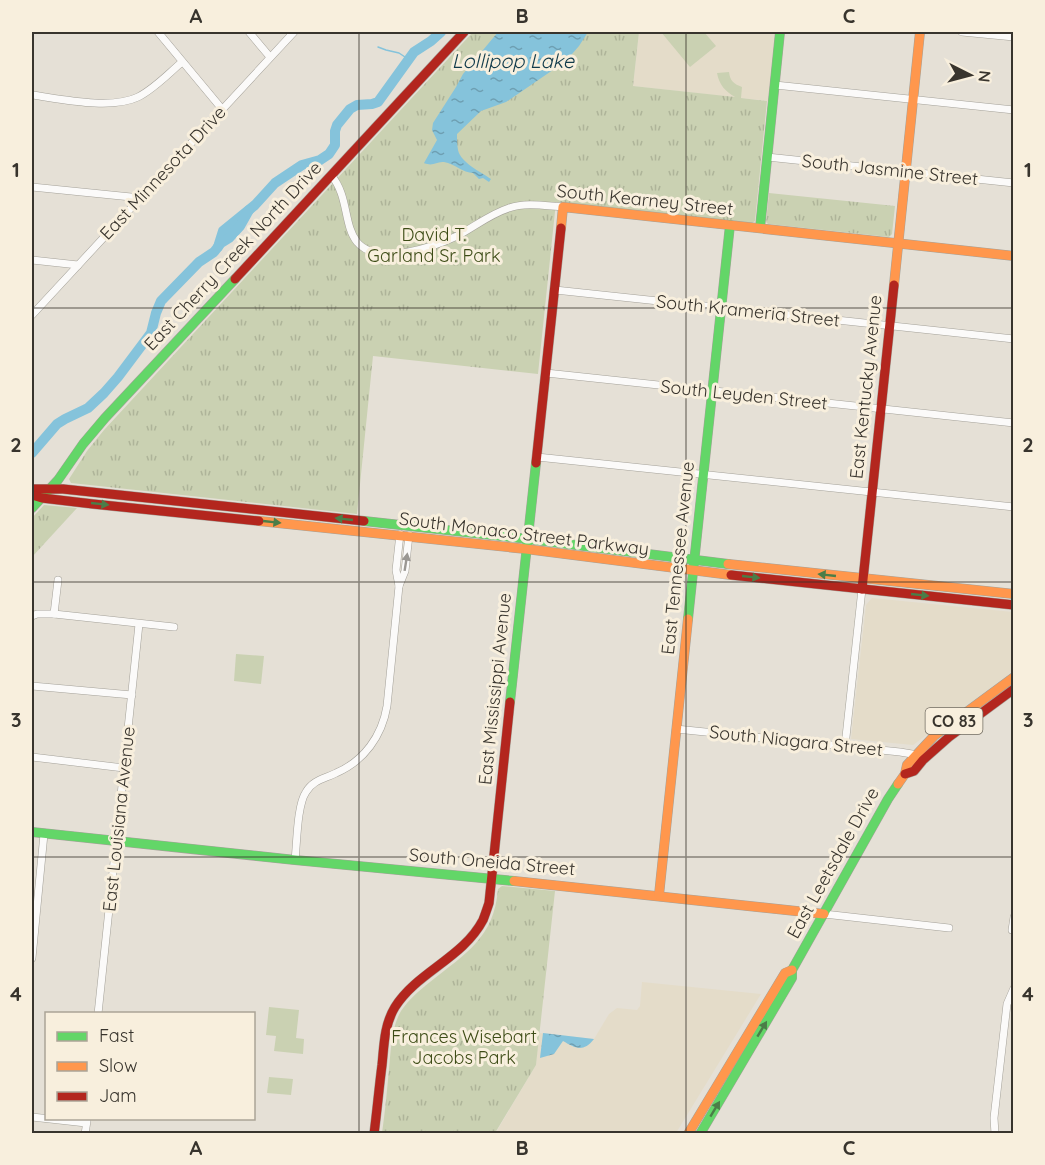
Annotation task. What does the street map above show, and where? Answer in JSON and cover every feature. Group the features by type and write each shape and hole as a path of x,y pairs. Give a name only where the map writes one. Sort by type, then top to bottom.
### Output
{"street":[{"path":"158,32 222,110"},
{"path":"249,32 270,57"},
{"name":"East Minnesota Drive","path":"32,315 294,32"},
{"name":"East Cherry Creek North Drive","path":"32,507 51,488 105,418 464,32"},
{"path":"760,228 780,32"},
{"name":"East Kentucky Avenue","path":"845,746 920,32"},
{"path":"962,32 1014,37"},
{"path":"32,95 91,102 124,102 147,91 182,62"},
{"path":"775,85 1014,110"},
{"name":"South Jasmine Street","path":"767,157 1014,183"},
{"name":"South Kearney Street","path":"331,175 342,194 349,225 357,241 367,249 386,254 412,251 445,241 497,212 511,207 531,205 1014,256"},
{"path":"32,187 141,198"},
{"name":"East Mississippi Avenue","path":"375,1134 386,1032 391,1015 407,992 467,942 476,932 488,909 563,207"},
{"name":"East Tennessee Avenue","path":"659,895 730,225"},
{"path":"32,260 78,265"},
{"name":"South Krameria Street","path":"555,291 1014,339"},
{"name":"South Leyden Street","path":"546,373 1014,423"},
{"path":"537,457 1014,507"},
{"name":"South Monaco Street Parkway","path":"32,489 51,488 528,539 694,560 1014,594"},
{"name":"South Monaco Street Parkway","path":"32,495 42,498 526,549 693,571 1014,605"},
{"path":"295,860 301,802 306,790 317,780 340,772 357,761 372,745 382,725 387,706 399,586 405,567 406,526"},
{"path":"54,614 57,580"},
{"path":"32,616 54,614 174,627"},
{"name":"East Louisiana Avenue","path":"98,1012 140,624"},
{"name":"East Leetsdale Drive","path":"700,1134 790,983 792,970 888,799 905,774 907,765 934,736 1014,677"},
{"path":"32,686 132,695"},
{"name":"East Leetsdale Drive","path":"905,774 914,771 949,737 1014,689"},
{"name":"South Niagara Street","path":"676,729 903,752 914,756"},
{"path":"32,757 124,768"},
{"name":"South Oneida Street","path":"32,832 659,895 949,928"},
{"path":"32,958 44,834"},
{"path":"1014,917 1012,930 1014,930"},
{"name":"East Leetsdale Drive","path":"688,1134 785,973 792,970"},
{"path":"995,1134 994,1118 1006,1004 1013,989"},
{"path":"86,1134 87,1121"}],"shaded area":[{"path":"639,32 775,32 768,101 633,86"},
{"path":"872,598 1013,612 1013,671 913,745 851,739 866,605"},
{"path":"642,982 761,994 676,1133 495,1134 536,1065 539,1033 594,1039 609,1014 617,1008 637,1010 640,1006"}],"green space":[{"name":"David T. Garland Sr. Park","path":"473,32 639,32 633,86 735,97 723,88 717,73 729,72 733,82 742,87 741,98 767,101 755,221 752,223 556,202 538,374 373,356 357,514 71,483 69,479 104,430"},
{"path":"661,32 704,32 716,46 690,67"},
{"path":"769,193 895,206 892,234 889,237 768,224 766,222"},
{"path":"44,505 77,508 32,557 32,518"},
{"path":"236,654 264,656 261,684 234,681"},
{"name":"Frances Wisebart Jacobs Park","path":"502,886 555,891 536,1065 495,1133 382,1133 392,1039 401,1011 426,985 476,943 491,920 498,889"},
{"path":"269,1007 299,1010 296,1038 304,1039 303,1054 274,1051 276,1036 266,1035"},
{"path":"269,1077 293,1079 291,1095 267,1093"}],"water":[{"name":"Lollipop Lake","path":"498,32 588,32 566,61 506,102 481,111 457,134 460,155 467,163 491,179 489,182 448,163 424,163 437,140 432,130 433,123 463,74"},
{"path":"543,1033 594,1039 583,1048 571,1046 563,1041 554,1054 540,1058"}],"waterway":[{"path":"218,247 223,231 255,205 275,183 302,165 320,160 329,154 335,145 337,125 350,109 357,105 378,102 414,52 441,32"},
{"path":"378,47 399,53 408,59"},
{"path":"32,453 57,424 88,408 104,393 151,333 161,301 199,262 229,238 240,226 249,210"}],"traffic: fast":[{"path":"760,228 780,32"},
{"path":"688,619 730,225"},
{"path":"32,508 58,480 83,444 105,418 235,279"},
{"path":"510,702 536,463"},
{"path":"364,521 728,564"},
{"path":"700,1134 792,978 792,970 898,784"},
{"path":"32,832 514,881"}],"traffic: slow":[{"path":"894,285 920,32"},
{"path":"561,228 563,207 1014,256"},
{"path":"259,521 526,549 731,575"},
{"path":"728,564 1014,594"},
{"path":"659,895 688,619"},
{"path":"898,784 905,774 907,765 934,736 1014,677"},
{"path":"514,881 824,914"},
{"path":"688,1134 785,973 792,970"}],"traffic: jam":[{"path":"235,279 464,32"},
{"path":"536,463 561,228"},
{"path":"862,589 894,285"},
{"path":"32,489 63,489 364,521"},
{"path":"32,495 93,504 259,521"},
{"path":"731,575 1014,605"},
{"path":"905,774 914,771 949,737 1014,689"},
{"path":"374,1134 385,1036 391,1014 415,984 464,945 483,920 489,903 510,702"}]}
